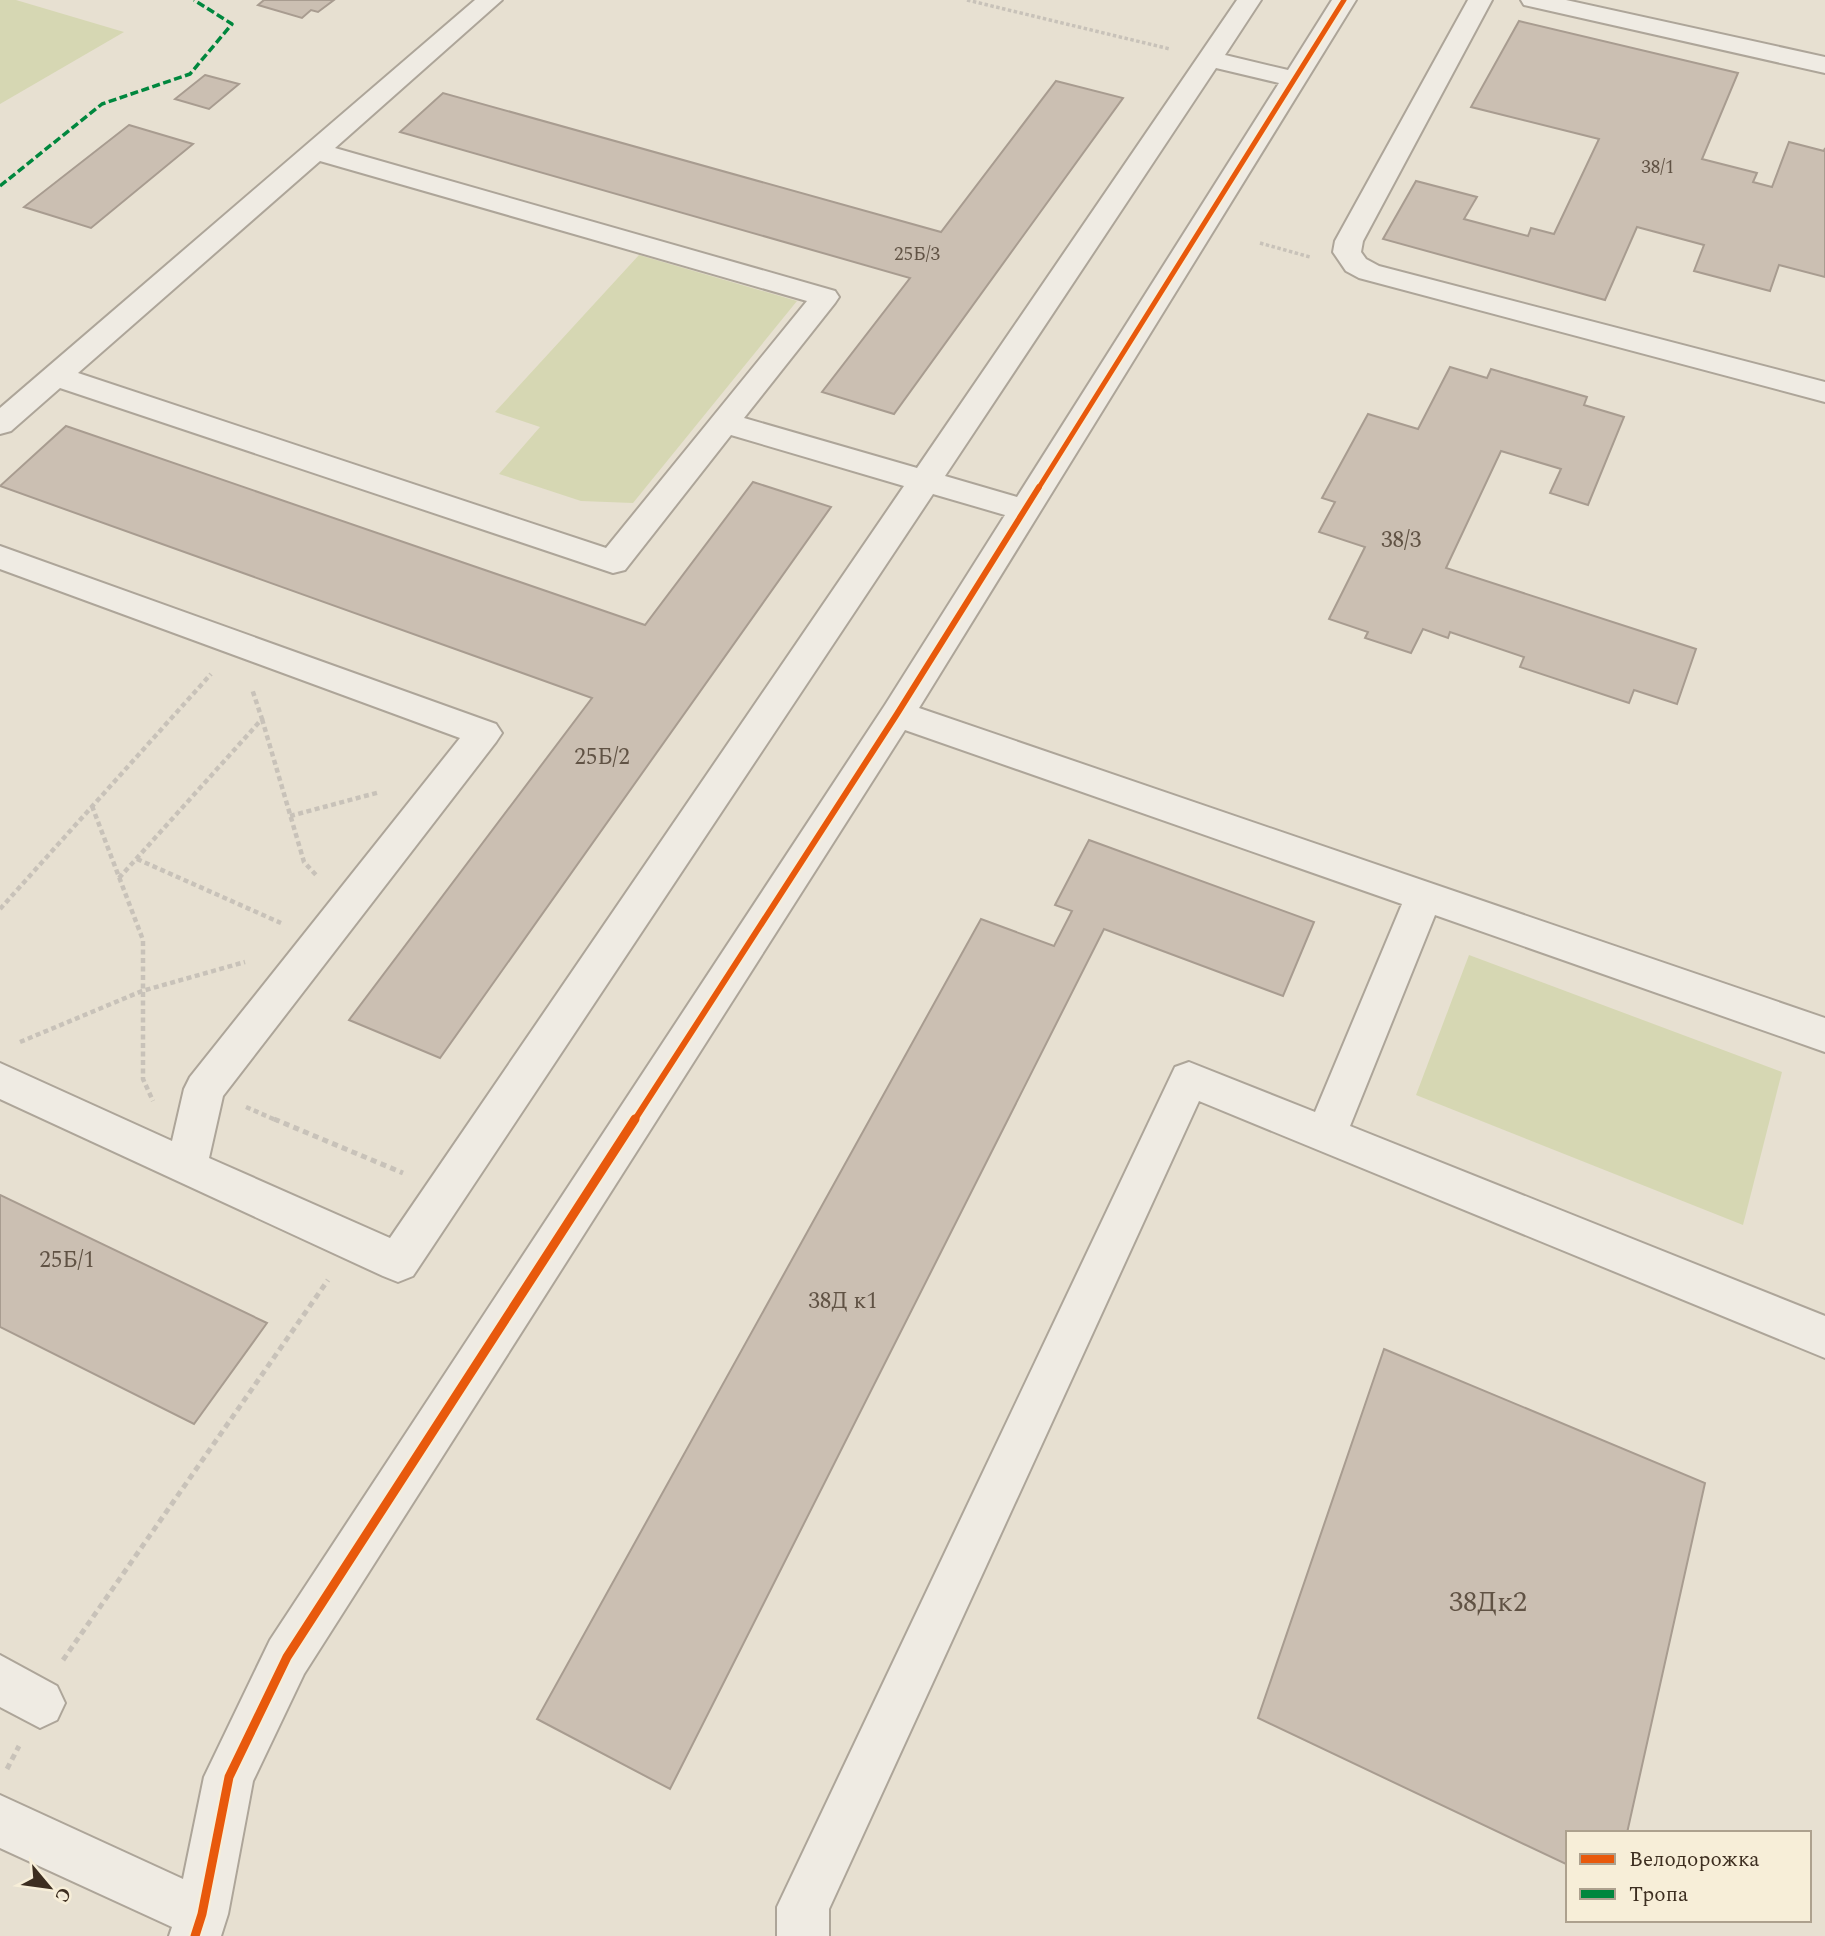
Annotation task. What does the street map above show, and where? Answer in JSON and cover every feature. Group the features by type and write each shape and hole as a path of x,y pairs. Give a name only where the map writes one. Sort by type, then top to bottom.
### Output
{"street":[{"path":"0,424 490,0"},
{"path":"6,1063 186,1167 398,1262 1249,0"},
{"path":"0,1820 198,1925 229,1777 288,1657 897,714 1344,0"},
{"path":"1480,0 1349,241 1347,252 1356,265 1369,272 1825,393"},
{"path":"1533,0 1825,65"},
{"path":"1210,58 1294,79"},
{"path":"56,376 613,562 825,297 315,151"},
{"path":"725,422 1024,510"},
{"path":"0,557 484,733 204,1089 186,1167"},
{"path":"897,714 1825,1035"},
{"path":"1326,1135 1424,896"},
{"path":"803,1936 803,1907 1189,1079 1825,1337"},
{"path":"0,1679 40,1703"}],"path":[{"path":"967,0 1210,58"},
{"path":"238,643 304,862 322,881 355,897"},
{"path":"0,909 238,643"},
{"path":"119,878 261,719"},
{"path":"290,816 420,783 439,789"},
{"path":"92,806 143,940 143,1079 154,1102 195,1127"},
{"path":"136,859 320,941"},
{"path":"6,1063 142,991 320,941"},
{"path":"204,1089 445,1192"},
{"path":"6,1771 69,1647 355,1243"}],"green space":[{"path":"0,0 16,0 124,32 0,104"},
{"path":"639,255 797,301 633,503 581,501 499,474 540,427 495,412"},
{"path":"1469,955 1782,1072 1743,1225 1416,1095"}],"building":[{"path":"264,0 334,0 318,12 311,10 302,18 258,5"},
{"path":"1519,21 1738,73 1702,159 1757,173 1753,182 1772,187 1789,142 1824,151 1825,148 1825,277 1779,265 1770,291 1694,271 1704,245 1637,227 1605,300 1383,239 1416,181 1477,197 1464,219 1528,236 1531,228 1554,234 1599,139 1471,107"},
{"path":"205,75 239,84 209,109 175,99"},
{"path":"1056,81 1123,98 894,414 822,392 910,278 400,132 443,93 941,232"},
{"path":"129,125 193,144 91,228 24,207"},
{"path":"1450,367 1487,378 1491,369 1587,397 1584,405 1624,417 1588,505 1550,493 1561,469 1501,451 1446,568 1696,649 1677,704 1634,690 1629,703 1520,667 1524,657 1450,632 1448,638 1423,629 1411,653 1365,638 1368,632 1329,619 1365,547 1319,532 1335,502 1322,498 1368,414 1418,429"},
{"path":"66,426 645,625 753,482 831,507 440,1058 349,1020 592,698 0,486"},
{"path":"1089,840 1314,922 1283,996 1104,929 670,1789 537,1719 981,919 1054,946 1072,911 1055,905"},
{"path":"0,1195 267,1323 194,1424 0,1327"},
{"path":"1384,1349 1705,1483 1627,1831 1566,1831 1566,1864 1258,1718"}],"marked path":[{"path":"0,186 102,104 190,74 232,24 194,0"}],"cycle path":[{"path":"195,1936 202,1914 229,1777 287,1657 897,714 1344,0"}]}
